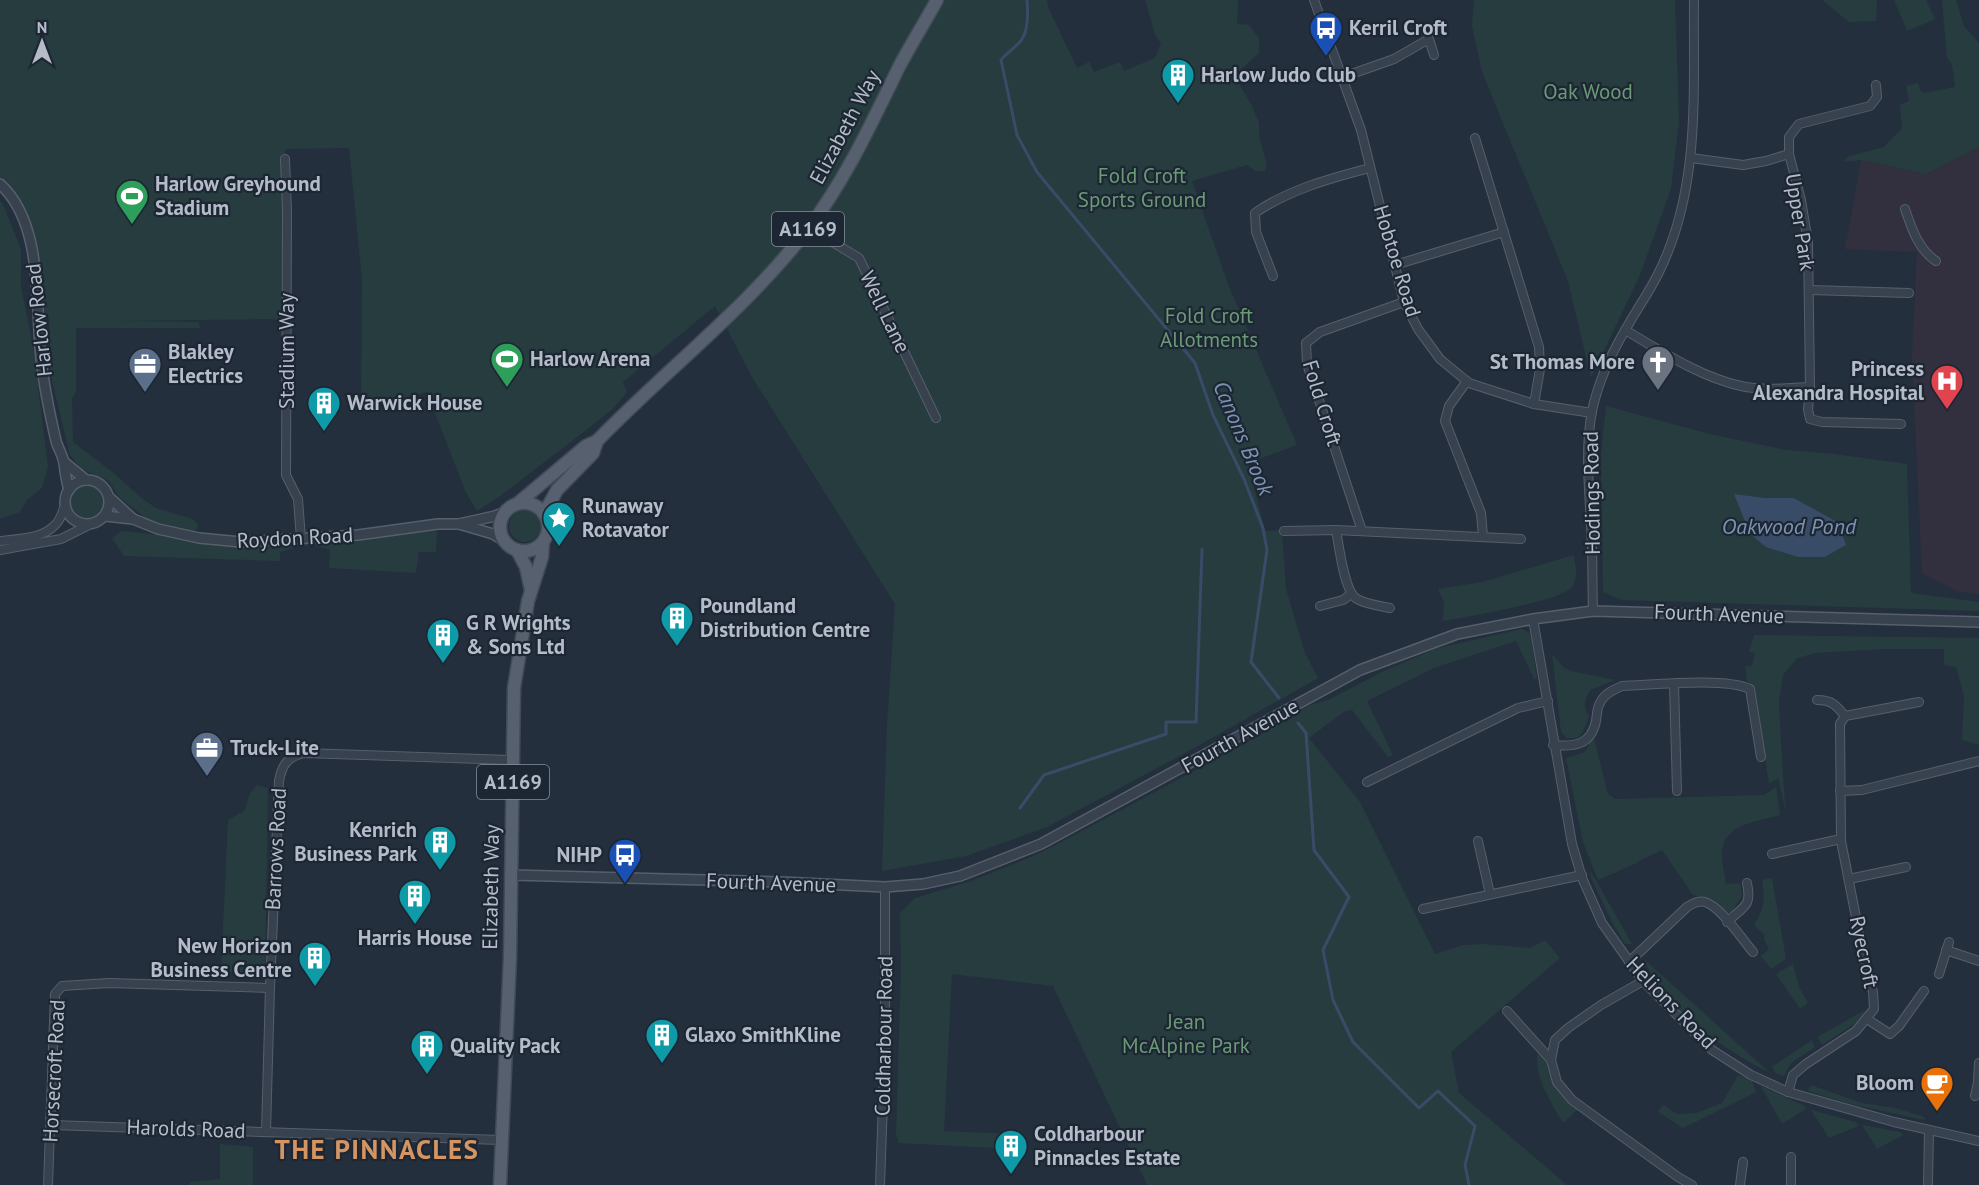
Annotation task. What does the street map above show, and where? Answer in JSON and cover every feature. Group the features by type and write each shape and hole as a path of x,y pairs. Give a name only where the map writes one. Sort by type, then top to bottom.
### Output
{"main road":[{"name":"Elizabeth Way","path":"517,504 586,446 597,441 768,276 809,228 839,183 900,65 938,0"},
{"name":"Elizabeth Way","path":"544,514 557,490 594,453 597,441"},
{"path":"517,504 532,505 544,514 548,529 543,542 531,550 517,550 505,541 500,526 506,512 517,504"},
{"name":"Elizabeth Way","path":"500,1185 510,957 514,688 531,590 542,557 543,542"},
{"name":"Elizabeth Way","path":"517,550 526,567 531,590"}],"street":[{"name":"Hobtoe Road","path":"1314,0 1361,130 1404,302 1418,329 1440,359 1467,381 1534,404 1592,413"},
{"name":"Hodings Road","path":"1593,611 1593,552 1588,459 1592,413 1607,369 1625,330 1659,272 1684,196 1691,158 1694,104 1694,0"},
{"path":"1343,77 1395,58 1429,39 1434,56"},
{"name":"Upper Park","path":"1876,85 1877,97 1870,106 1799,124 1789,137 1789,153 1801,200 1808,242 1810,290 1808,410 1810,419 1822,422 1901,424"},
{"path":"1475,138 1539,347 1540,369 1534,404"},
{"name":"Upper Park","path":"1691,158 1743,165 1766,161 1789,153"},
{"name":"Stadium Way","path":"285,159 287,212 286,475 298,500 301,539"},
{"path":"1273,276 1256,232 1256,213 1270,203 1335,177 1370,168"},
{"name":"Harlow Road","path":"0,184 10,195 26,224 34,262 41,361 57,443 64,462 63,471 69,490"},
{"path":"1905,209 1911,229 1925,254 1936,261"},
{"name":"Well Lane","path":"809,228 859,258 936,418"},
{"path":"1395,265 1504,232"},
{"name":"Upper Park","path":"1810,290 1909,293"},
{"name":"Fold Croft","path":"1362,531 1307,364 1306,343 1320,332 1404,302"},
{"path":"1625,330 1712,376 1741,386 1766,389 1810,387"},
{"path":"1467,381 1449,406 1445,421 1481,513 1483,537"},
{"path":"0,550 61,539 96,523 105,516 110,498 104,487 99,483 86,480 64,462"},
{"path":"86,480 74,484 69,490 65,506 73,520 89,525"},
{"name":"Roydon Road","path":"110,498 133,519"},
{"path":"1,541 46,532 58,522 65,506"},
{"name":"Roydon Road","path":"105,516 133,519 176,533 224,542 358,535 438,524 459,524 506,512"},
{"name":"Roydon Road","path":"459,524 494,534 505,541"},
{"path":"1336,530 1351,594 1356,599 1390,608"},
{"path":"1284,531 1336,530 1521,539"},
{"path":"1320,606 1343,600 1351,594"},
{"name":"Fourth Avenue","path":"511,875 885,887 923,884 960,876 1041,844 1360,670 1457,634 1593,611 1979,622"},
{"name":"Helions Road","path":"1533,620 1548,701 1553,746 1572,844 1602,923 1643,981 1712,1050 1751,1075 1788,1092 1840,1108 1929,1131 1979,1141"},
{"path":"1674,684 1677,791"},
{"path":"1553,746 1571,747 1584,742 1594,730 1600,703 1610,691 1622,686 1741,684 1750,689 1761,757"},
{"path":"1817,700 1829,700 1845,716 1919,702"},
{"path":"1367,782 1518,708 1548,701"},
{"name":"Ryecroft","path":"1788,1092 1793,1075 1856,1031 1874,1009 1873,992 1841,839 1840,724 1845,716"},
{"name":"Barrows Road","path":"267,1132 270,988 279,781 282,767 291,756 304,753 513,760"},
{"path":"1840,791 1862,790 1978,762"},
{"path":"1773,854 1841,839"},
{"path":"1478,841 1491,894"},
{"path":"1849,879 1906,867"},
{"path":"1423,909 1582,875"},
{"path":"1728,922 1748,902 1750,897 1747,883"},
{"name":"Coldharbour Road","path":"880,1185 885,1046 885,887"},
{"path":"1629,962 1687,907 1695,902 1704,901 1714,907 1753,952"},
{"path":"1939,974 1948,946 1979,961"},
{"path":"1643,981 1601,1005 1568,1028 1555,1040 1551,1060 1557,1082 1572,1100 1692,1185"},
{"name":"Horsecroft Road","path":"48,1185 55,994 62,986 109,983 270,988"},
{"path":"1867,1019 1890,1034 1899,1026 1924,991"},
{"path":"1507,1011 1551,1060"},
{"path":"1975,1096 1979,1063"},
{"name":"Harolds Road","path":"51,1125 501,1140"},
{"path":"1928,1185 1929,1131"},
{"path":"1791,1157 1791,1185"},
{"path":"1740,1185 1743,1162"}],"shaded area":[{"name":"Princess Alexandra Hospital","path":"1979,147 1979,594 1957,591 1922,573 1912,358 1917,252 1845,249 1861,160 1926,174"}],"green space":[{"path":"0,0 1047,0 1048,7 1077,68 1089,62 1094,72 1120,62 1124,71 1155,58 1161,44 1155,34 1145,0 1238,0 1237,24 1249,25 1259,38 1259,53 1239,71 1240,86 1259,123 1259,137 1267,165 1265,171 1256,171 1247,165 1192,181 1228,284 1297,445 1248,463 1265,531 1282,530 1286,589 1305,653 1318,678 1189,751 1047,827 966,856 882,871 887,725 895,604 752,377 715,306 623,382 627,392 613,409 499,497 477,511 466,493 427,392 361,409 362,279 349,148 285,149 287,321 270,319 120,321 199,322 200,328 76,328 76,392 72,398 73,442 156,508 193,519 198,525 194,533 148,520 119,497 109,481 81,469 70,455 51,377 49,317 38,315 26,224 0,184"},
{"name":"Oak Wood","path":"1474,0 1675,0 1679,121 1671,189 1640,275 1591,378 1568,281 1482,72 1472,26"},
{"path":"1822,0 1877,0 1876,21 1849,22"},
{"path":"1894,0 1926,0 1935,19 1907,31"},
{"path":"1942,0 1956,0 1964,26 1979,43 1979,147 1926,174 1861,160 1843,162 1850,156 1884,147 1902,128 1900,105 1909,101 1906,86 1918,83 1924,93 1955,87 1952,64 1947,58"},
{"path":"0,202 2,202 21,249 21,287 33,346 48,467 42,488 27,500 20,512 0,519"},
{"path":"1606,406 1710,434 1786,450 1907,464 1911,593 1979,602 1979,611 1621,600 1603,592 1601,454","holes":["1734,494 1766,498 1794,498 1839,523 1846,545 1825,557"]},
{"path":"88,485 100,490 105,502 100,514 88,519 76,514 71,502 76,490"},
{"path":"525,510 536,515 541,526 536,537 525,542 514,537 509,526 514,515"},
{"path":"122,531 161,535 213,545 437,531 436,552 419,552 416,573 329,568 330,550 311,546 280,552 280,561 124,556 112,538"},
{"path":"1574,555 1575,579 1572,587 1565,592 1512,608 1443,621 1444,602 1438,589 1482,582"},
{"name":"Jean McAlpine Park","path":"1521,629 1530,633 1537,678 1534,679 1516,641 1434,668 1367,701 1393,755 1388,757 1352,710 1345,711 1309,738 1360,802 1435,954 1463,945 1484,944 1530,948 1545,940 1560,958 1451,1052 1459,1093 1567,1185 1147,1185 1053,986 952,974 944,1131 1014,1134 1014,1149 899,1143 896,1135 901,967 900,913 915,898 971,881 1054,846 1248,742 1310,705 1328,700 1384,671 1435,649"},
{"path":"1754,635 1979,638 1979,745 1962,740 1964,696 1956,667 1944,665 1944,649 1884,649 1816,653 1797,658 1783,675 1779,702 1786,813 1778,778 1769,784 1755,688 1747,681 1745,666 1752,666 1755,653 1749,652"},
{"path":"1552,654 1563,667 1571,671 1615,680 1590,690 1585,703 1589,716 1583,732 1577,738 1567,738 1561,732"},
{"path":"1593,734 1608,794 1616,799 1764,795 1776,787 1780,815 1744,825 1729,834 1724,841 1722,854 1726,884 1740,883 1742,896 1733,910 1724,915 1707,899 1693,895 1662,850 1598,880 1583,842 1566,758 1585,751"},
{"path":"257,785 268,788 265,974 221,972 228,820 244,811 250,794"},
{"path":"1590,870 1632,944 1625,944 1612,922 1591,878"},
{"path":"1772,878 1786,959 1771,969 1761,956 1769,949 1764,940 1765,935 1754,925 1763,903 1762,880"},
{"path":"1644,959 1770,1073 1716,1040 1680,1011 1653,977"},
{"path":"1793,964 1799,987 1808,1003 1800,1009 1776,974"},
{"path":"1865,1010 1862,1019 1822,1045 1817,1037"},
{"path":"1812,1040 1815,1047 1791,1063 1784,1076 1775,1073 1772,1067"},
{"path":"1538,1051 1550,1062 1570,1101 1578,1109 1563,1123 1548,1098 1541,1079 1538,1070"},
{"path":"1738,1075 1752,1081 1756,1092 1683,1128 1658,1112 1663,1105 1677,1114 1696,1113 1722,1103"},
{"path":"1811,1085 1862,1103 1895,1108 1925,1117 1924,1120 1850,1104 1808,1091"},
{"path":"1761,1086 1803,1105 1806,1109 1782,1124"},
{"path":"1811,1110 1856,1122 1858,1126 1829,1138"},
{"path":"1862,1125 1900,1132 1903,1135 1877,1149"},
{"path":"220,1144 253,1147 253,1185 190,1185 190,1182 220,1179"}],"water":[{"name":"Oakwood Pond","path":"1734,494 1766,498 1794,498 1839,523 1846,545 1825,557 1798,557 1766,547 1750,534"}],"waterway":[{"name":"Canons Brook","path":"1027,0 1024,35 1001,60 1017,135 1037,172 1195,363 1213,415 1244,479 1263,528 1267,550 1251,662 1279,698"},
{"path":"1020,808 1044,775 1166,734 1166,722 1196,722 1202,549"},
{"name":"Canons Brook","path":"1298,723 1306,733 1314,850 1349,897 1323,950 1333,1000 1353,1042 1419,1108 1438,1091 1475,1126 1465,1165 1469,1185"}],"place":[{"name":"Kerril Croft","path":"1326,57"},
{"name":"Harlow Judo Club","path":"1178,104"},
{"name":"Harlow Greyhound Stadium","path":"132,225"},
{"name":"Harlow Arena","path":"507,388"},
{"name":"St Thomas More","path":"1658,391"},
{"name":"Blakley Electrics","path":"145,393"},
{"name":"Princess Alexandra Hospital","path":"1947,410"},
{"name":"Warwick House","path":"324,432"},
{"name":"Runaway Rotavator","path":"559,547"},
{"name":"Poundland Distribution Centre","path":"677,647"},
{"name":"G R Wrights & Sons Ltd","path":"443,664"},
{"name":"Truck-Lite","path":"207,777"},
{"name":"Kenrich Business Park","path":"440,871"},
{"name":"NIHP","path":"625,884"},
{"name":"Harris House","path":"415,925"},
{"name":"New Horizon Business Centre","path":"315,987"},
{"name":"Glaxo SmithKline","path":"662,1064"},
{"name":"Quality Pack","path":"427,1075"},
{"name":"Bloom","path":"1937,1112"},
{"name":"Coldharbour Pinnacles Estate","path":"1011,1175"}],"district":[{"name":"THE PINNACLES","path":"377,1150"}],"park label":[{"name":"Fold Croft Sports Ground","path":"1142,188"},
{"name":"Fold Croft Allotments","path":"1209,328"}]}
